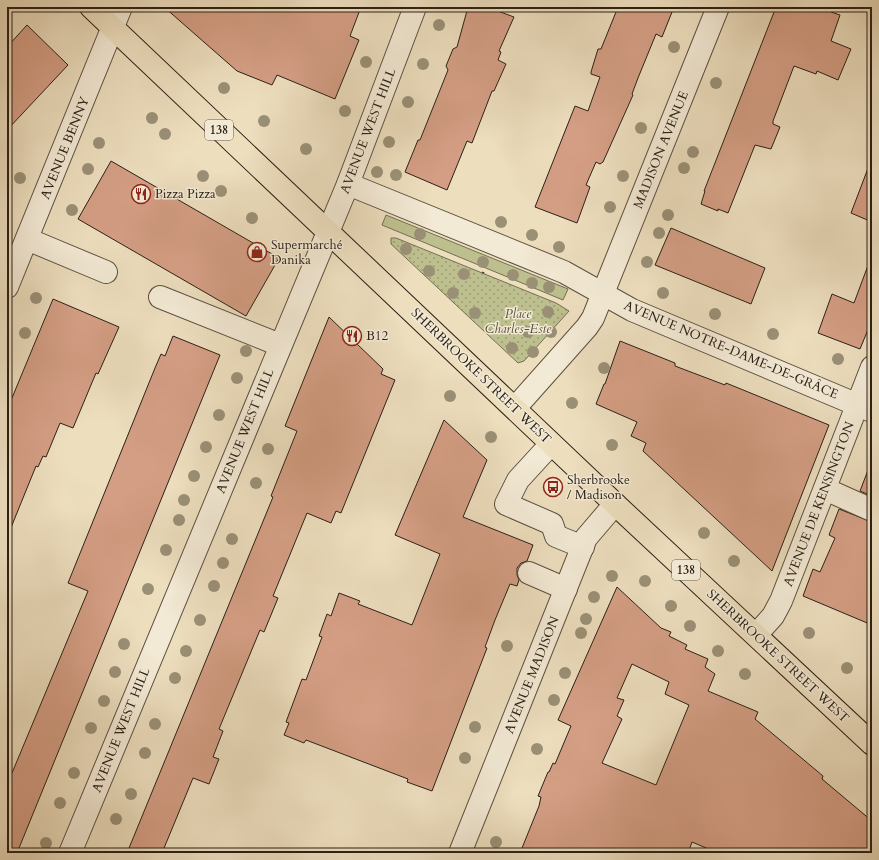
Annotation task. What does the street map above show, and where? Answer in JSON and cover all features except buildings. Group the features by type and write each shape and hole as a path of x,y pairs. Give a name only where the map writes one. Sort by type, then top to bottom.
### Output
{"main road":[{"name":"SHERBROOKE STREET WEST","path":"91,7 515,408 551,444 872,744"}],"street":[{"name":"AVENUE BENNY","path":"7,287 18,246 121,7"},
{"name":"AVENUE WEST HILL","path":"70,853 280,344 348,184 415,7"},
{"name":"MADISON AVENUE","path":"603,293 718,7"},
{"name":"AVENUE NOTRE-DAME-DE-GRÂCE","path":"348,184 564,272 632,310 865,408"},
{"path":"18,246 106,272"},
{"path":"515,408 587,327 603,293"},
{"path":"160,297 280,344"},
{"name":"AVENUE DE KENSINGTON","path":"756,635 773,616 781,601 825,489 865,408 872,367"},
{"path":"551,444 518,480 506,504 552,524 556,536 583,547"},
{"path":"825,489 872,510"},
{"name":"AVENUE MADISON","path":"460,853 583,547 592,530 615,504"},
{"path":"529,573 566,588"}],"green space":[{"path":"386,215 568,289 563,300 382,225"},
{"name":"Place Charles-Este","path":"391,238 396,238 556,303 569,311 524,361 518,363 391,244"}],"place":[{"name":"Pizza Pizza","path":"141,194"},
{"name":"Supermarché Danika","path":"257,252"},
{"name":"B12","path":"352,336"},
{"name":"Sherbrooke / Madison","path":"553,487"}]}
